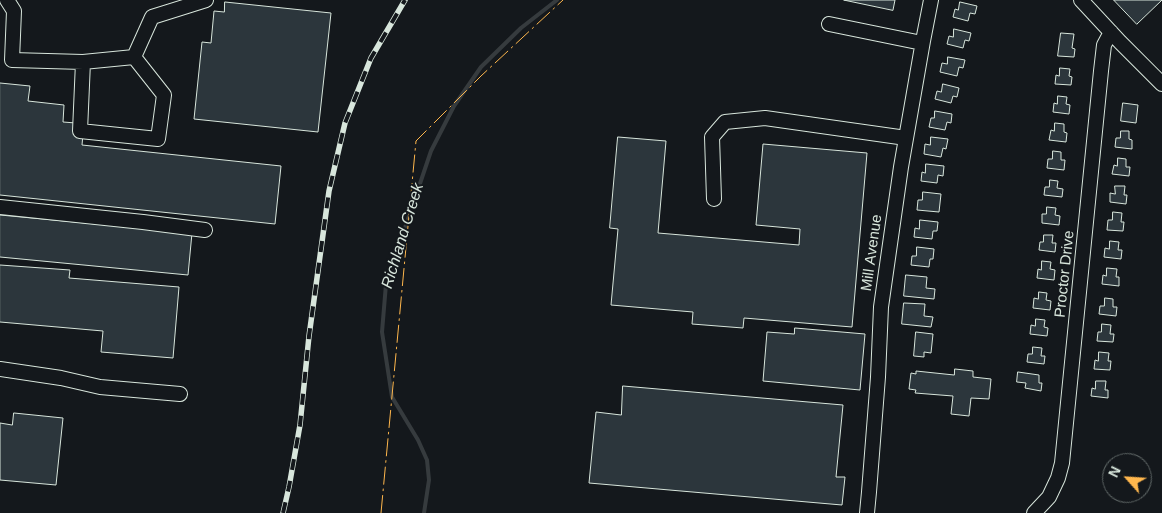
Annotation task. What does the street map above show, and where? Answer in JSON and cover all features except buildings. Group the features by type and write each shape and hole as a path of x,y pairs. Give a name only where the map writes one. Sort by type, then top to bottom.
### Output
{"street":[{"path":"6,0 14,11 6,59 83,62 134,57"},
{"path":"134,57 152,17 206,0"},
{"name":"Mill Avenue","path":"867,513 878,377 881,307 906,138 931,0"},
{"path":"1082,0 1162,84"},
{"path":"829,24 922,43"},
{"name":"Proctor Drive","path":"1034,513 1049,497 1058,478 1062,463 1101,70 1104,44 1111,32"},
{"path":"83,62 80,131 158,139 164,95 134,57"},
{"path":"714,199 712,137 725,122 765,118 906,138"},
{"path":"0,206 205,230"},
{"path":"0,369 61,378 100,387 180,394"}],"waterway":[{"name":"Richland Creek","path":"424,513 429,480 427,460 418,440 392,397 382,332 386,284 431,151 454,106 481,67 521,28 557,0"}],"railway":[{"path":"283,513 300,425 309,336 329,191 345,123 371,58 405,0"}],"power":[{"path":"381,513 416,141 481,76 563,0"}]}
